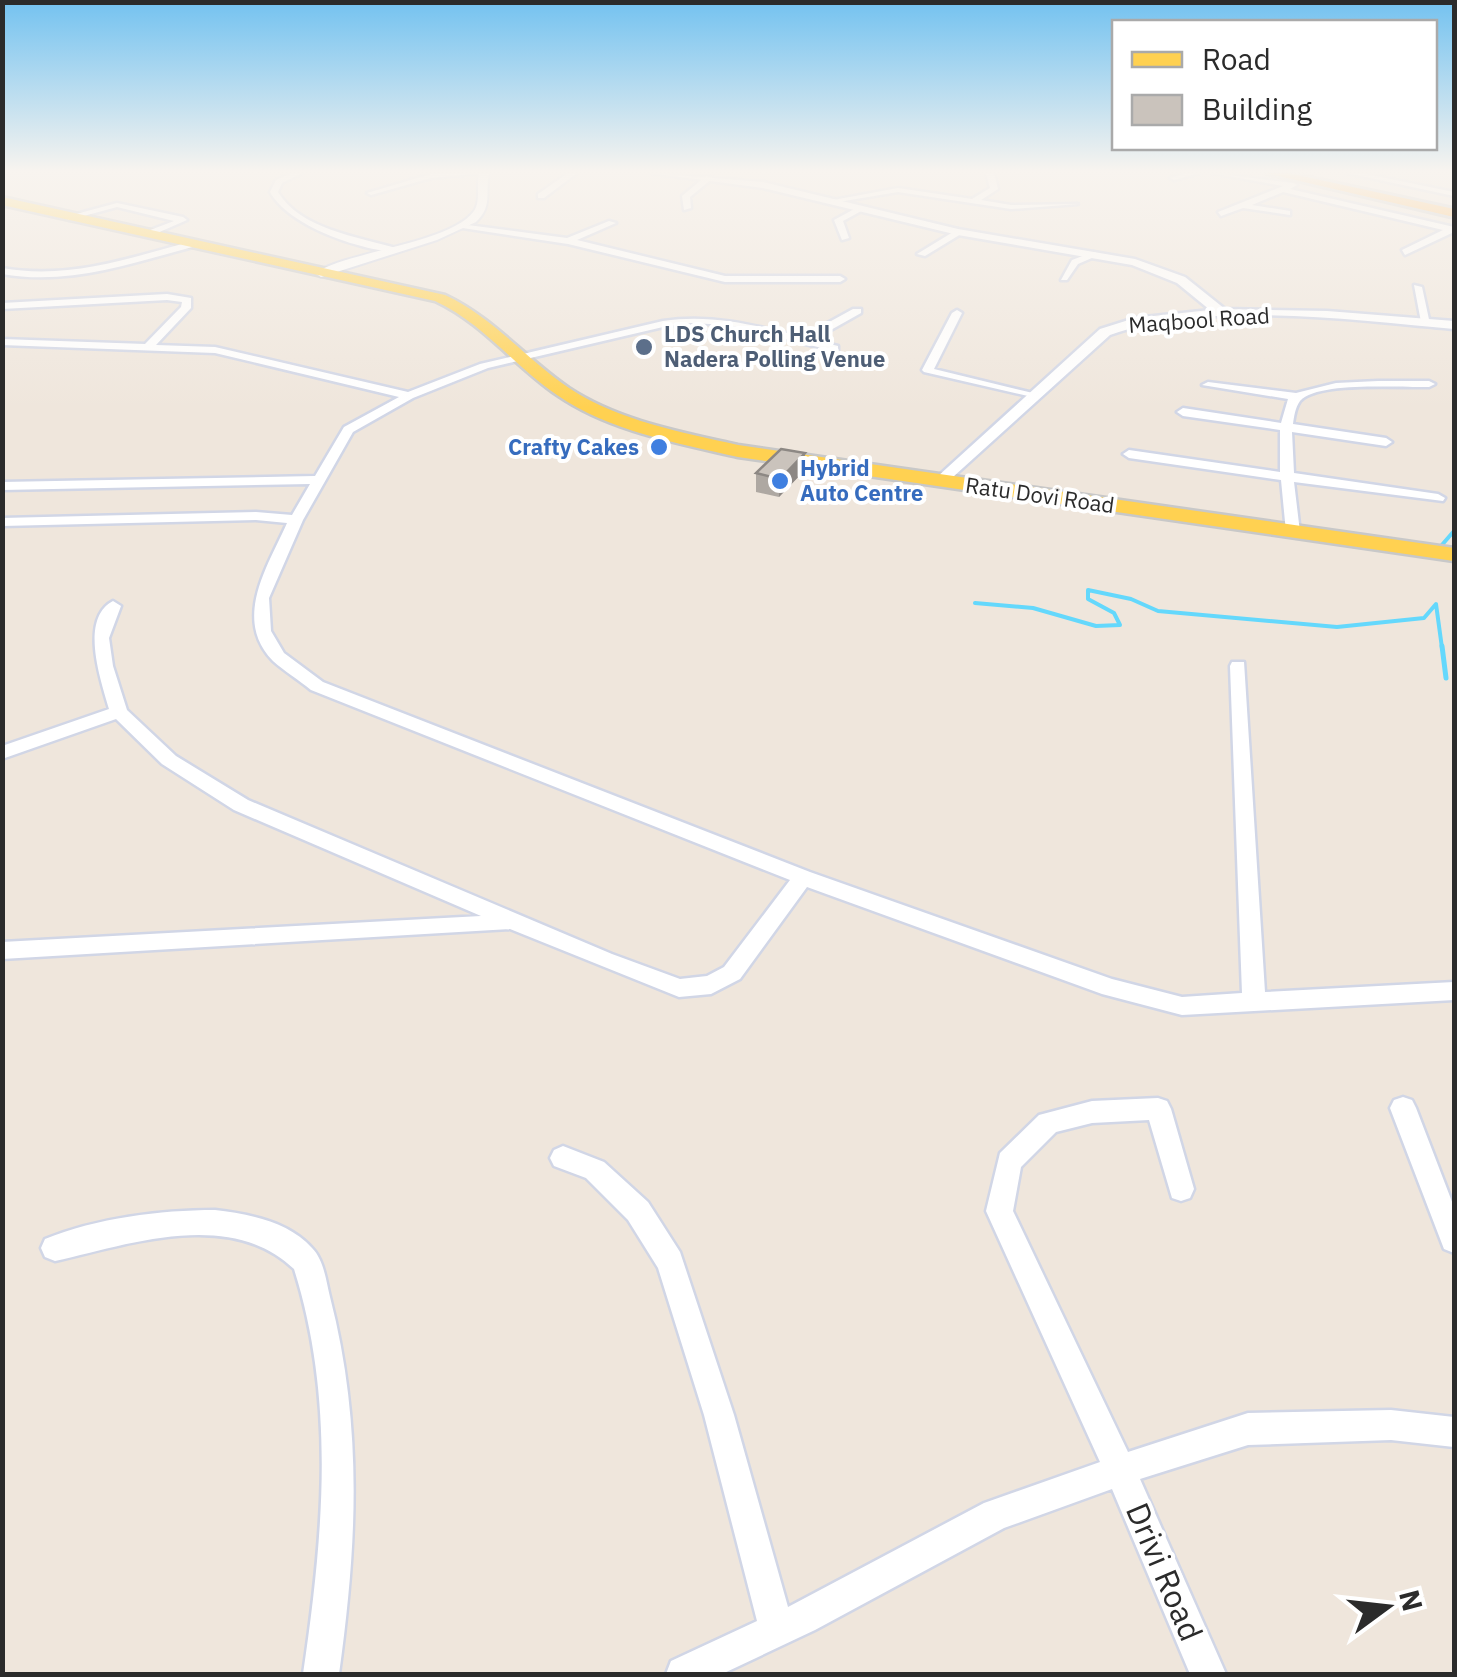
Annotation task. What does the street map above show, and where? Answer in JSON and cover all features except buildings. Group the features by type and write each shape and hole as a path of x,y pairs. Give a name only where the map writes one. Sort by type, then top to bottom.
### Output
{"main road":[{"name":"Ratu Dovi Road","path":"225,251 440,298 495,328 545,378 571,396 645,427 738,451 1454,555"},
{"path":"320,273 389,251"}],"street":[{"path":"2,271 30,277 67,274 163,251"},
{"path":"606,251 725,280 840,279"},
{"path":"922,254 926,251"},
{"path":"1079,251 1174,276 1225,315"},
{"path":"1064,278 1076,262 1096,254"},
{"path":"1417,287 1426,322"},
{"path":"2,306 167,297 188,300 186,308 150,344"},
{"path":"804,340 857,311"},
{"path":"956,313 930,372 1033,396"},
{"name":"Maqbool Road","path":"943,481 1114,327 1148,319 1225,315 1356,315 1454,326"},
{"path":"834,348 728,322 691,320 522,354 409,396 348,430 296,520 261,598 264,631 278,656 317,686 803,877 1110,988 1182,1006 1454,991"},
{"path":"2,342 150,344 247,356 409,396"},
{"path":"1208,385 1297,397 1319,389 1429,384"},
{"path":"1293,532 1287,427 1291,405 1297,397"},
{"path":"1183,412 1386,442"},
{"path":"1129,454 1438,498"},
{"path":"2,486 320,480"},
{"path":"2,522 256,516 296,520"},
{"path":"113,606 101,638 104,666 119,712 169,760 241,805 510,922 679,988 710,986 732,973 803,877"},
{"path":"1238,666 1254,1004"},
{"path":"2,753 119,712"},
{"path":"2,950 510,922"},
{"path":"1403,1108 1454,1240"},
{"name":"Drivi Road","path":"1182,1189 1158,1109 1092,1112 1048,1123 1009,1161 999,1211 1120,1470 1208,1674"},
{"path":"563,1158 596,1170 638,1211 670,1262 719,1414 777,1630"},
{"path":"54,1248 135,1230 212,1224 267,1233 304,1259 328,1342 338,1438 339,1544 321,1674"},
{"path":"684,1674 777,1630 996,1515 1248,1429 1391,1426 1454,1432"}],"waterway":[{"path":"1441,546 1454,531"},
{"path":"975,603 1033,608 1096,626 1120,625 1114,613 1088,599 1088,590 1131,599 1158,611 1337,627 1424,618 1436,604 1442,648"},
{"path":"1442,646 1446,678"}],"place":[{"name":"LDS Church Hall Nadera Polling Venue","path":"644,347"},
{"name":"Crafty Cakes","path":"659,447"},
{"name":"Hybrid Auto Centre","path":"780,481"}]}
